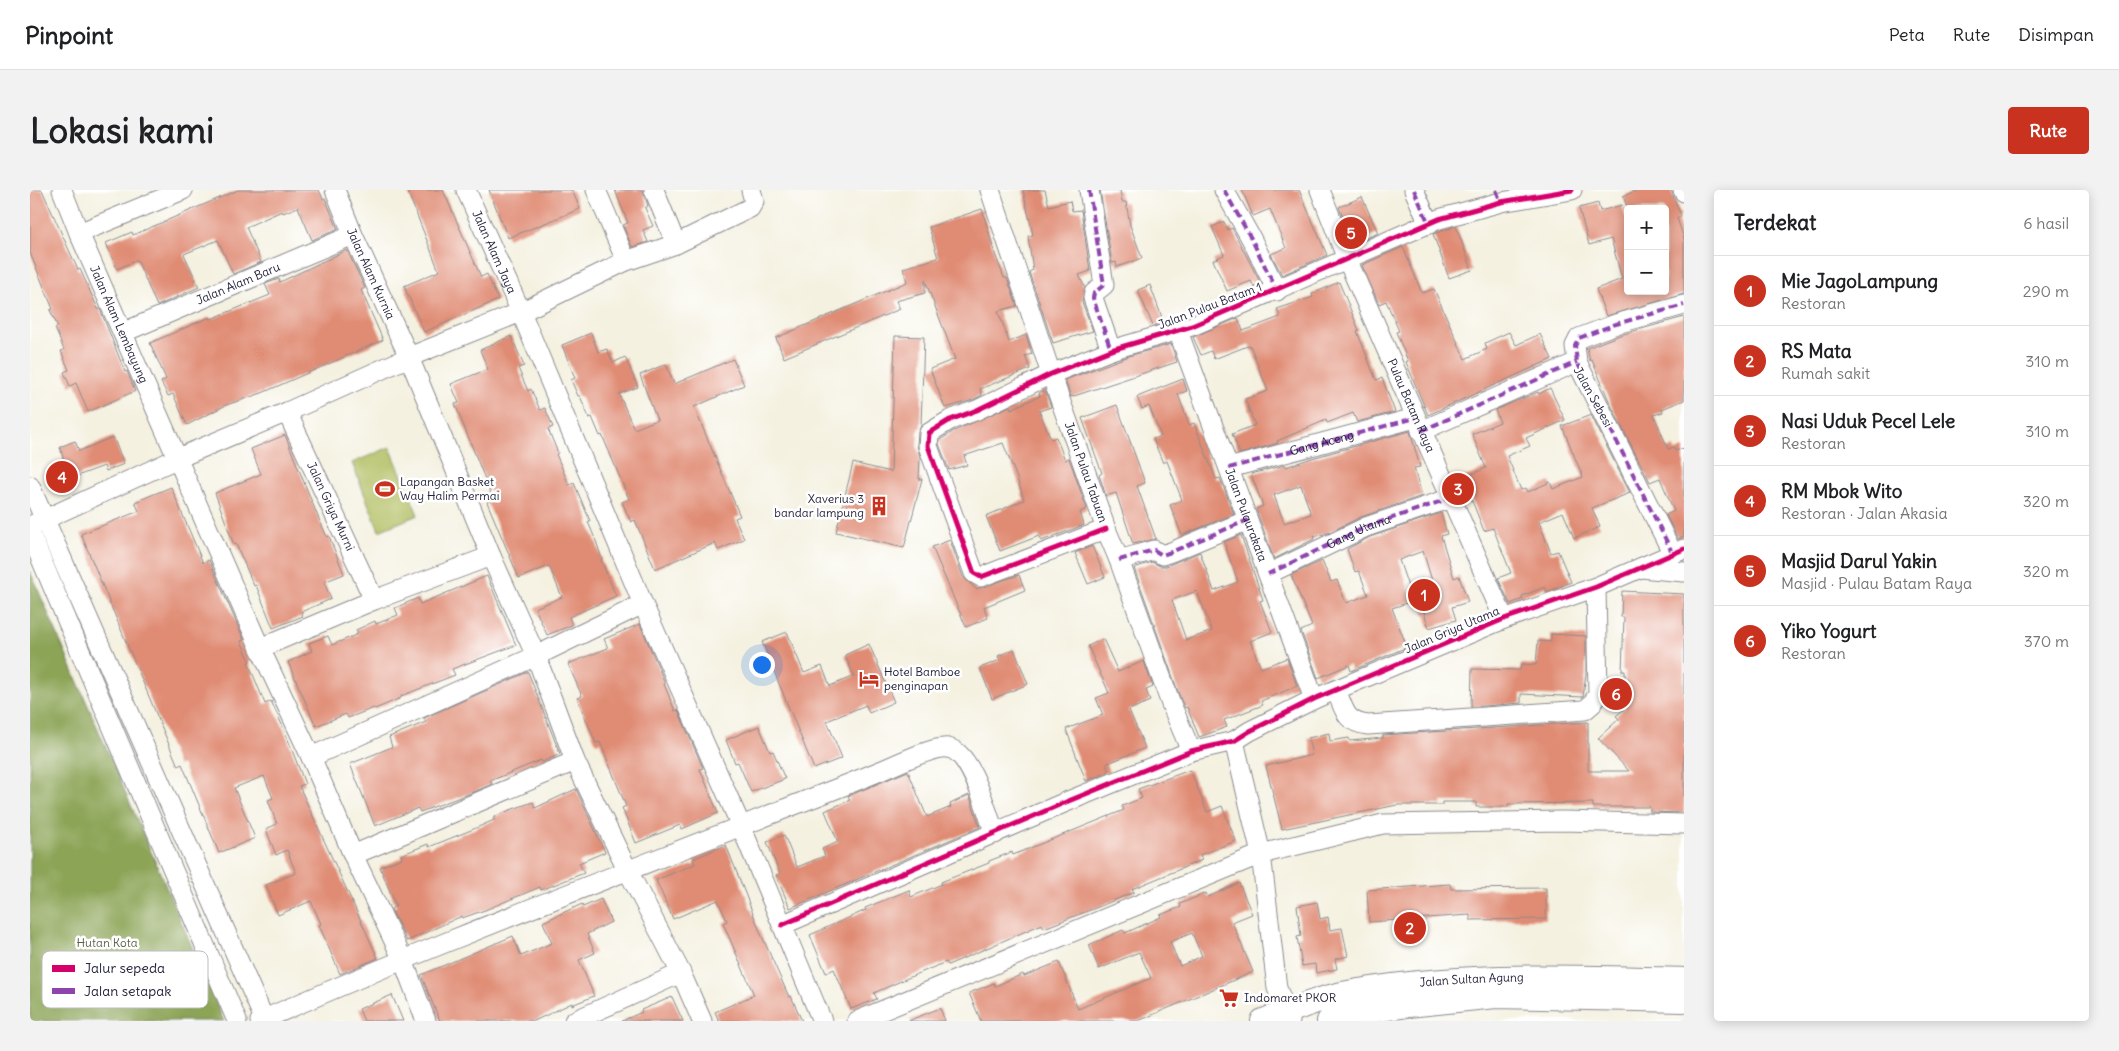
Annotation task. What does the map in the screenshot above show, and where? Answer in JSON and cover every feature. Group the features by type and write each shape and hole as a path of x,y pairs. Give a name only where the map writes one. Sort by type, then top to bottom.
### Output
{"main road":[{"name":"Jalan Sultan Agung","path":"1277,1019 1340,994 1383,987 1537,976 1684,980"},
{"name":"Jalan Sultan Agung","path":"1329,1021 1352,1014 1408,1005 1496,996 1684,1000"}],"street":[{"name":"Jalan Alam Lembayung","path":"62,190 260,648 311,757 353,856 403,960 426,1021"},
{"path":"79,233 183,190"},
{"name":"Jalan Alam Kurnia","path":"335,190 353,235 409,357 491,556 536,656 575,761 627,870 682,973 702,1021"},
{"name":"Jalan Alam Jaya","path":"466,190 521,312 643,604 741,826 822,1021"},
{"path":"596,190 626,261"},
{"path":"654,190 676,244"},
{"name":"Jalan Pulau Tabuan","path":"990,190 1050,374 1171,704 1191,751"},
{"path":"1089,190 1104,285 1094,293 1092,298 1111,350"},
{"path":"1224,190 1277,290"},
{"name":"Pulau Batam Raya","path":"1320,190 1346,259 1504,619"},
{"path":"1414,190 1429,224"},
{"name":"Jalan Pulau Batam 1","path":"1106,529 981,577 974,573 928,446 929,433 950,420 977,410 1050,374 1111,350 1178,331 1439,219 1498,196 1572,190"},
{"path":"37,522 409,357 521,312 626,261 676,244 751,199"},
{"name":"Jalan Alam Baru","path":"124,332 353,235"},
{"path":"1577,362 1575,346 1580,338 1616,324 1684,304"},
{"name":"Jalan Pulaurakata","path":"1178,331 1314,699"},
{"name":"Jalan Sebesi","path":"1418,425 1577,362 1679,552"},
{"name":"Jalan Griya Murni","path":"287,412 374,600"},
{"name":"Gang Aceng","path":"1228,468 1418,425"},
{"path":"31,488 37,522 263,1020 403,960 918,755 948,748 962,754 972,772 995,834"},
{"name":"Gang Utama","path":"1268,574 1366,528 1451,498"},
{"path":"1119,560 1154,550 1162,555 1248,520"},
{"path":"30,533 207,951"},
{"name":"Jalan Griya Utama","path":"782,925 1066,802 1191,751 1234,741 1314,699 1504,619 1596,587 1637,568 1679,552"},
{"path":"260,648 374,600 491,556"},
{"path":"1637,568 1684,572"},
{"path":"1336,690 1351,720 1356,724 1368,725 1584,710 1592,704 1598,694 1596,587"},
{"path":"311,757 536,656 643,604"},
{"path":"1234,741 1261,854 1277,988 1277,1019"},
{"path":"353,856 575,761"},
{"path":"857,1021 1261,854 1383,824 1562,821 1684,824"},
{"path":"208,953 237,1021"},
{"path":"574,1021 682,973"}],"green space":[{"name":"Lapangan Basket Way Halim Permai","path":"390,447 418,515 379,531 352,463"},
{"name":"Hutan Kota","path":"30,571 194,951 42,951 42,1008 208,1008 208,984 224,1021 30,1021"}],"building":[{"path":"30,190 42,190 78,270 80,269 98,309 100,309 125,372 127,371 135,391 88,412 76,383 70,386 64,372 69,370 61,351 64,350 55,328 58,327 50,310 53,309 30,253"},
{"path":"238,190 319,190 323,199 325,198 338,229 312,240 298,207 283,213 282,211 246,227 261,262 233,274 218,240 184,254 199,287 157,306 137,260 117,269 106,243 132,232 133,235"},
{"path":"407,190 443,190 481,277 487,274 498,300 424,332 404,286 439,271"},
{"path":"489,190 572,190 580,209 508,238"},
{"path":"615,190 643,190 648,206 645,208 653,226 643,230 648,242 632,247 623,225 628,223"},
{"path":"1023,190 1045,190 1049,206 1070,201 1072,211 1081,210 1090,271 1079,275 1085,288 1082,302 1093,331 1053,343 1029,272 1033,270 1028,236 1033,235"},
{"path":"1100,190 1120,190 1122,202 1126,202 1130,225 1142,258 1117,267 1116,262 1112,263"},
{"path":"1242,190 1299,190 1327,255 1282,275 1271,254 1286,248 1270,209 1253,216"},
{"path":"1638,190 1671,190 1681,216 1677,218 1684,239 1684,294 1606,316 1596,289 1622,279 1611,239 1589,245 1579,208 1598,203 1600,211 1622,205 1624,212 1624,295 1669,295 1669,205 1626,205 1623,196"},
{"path":"1362,197 1378,233 1353,244 1339,207"},
{"path":"982,209 995,254 1004,278 1007,278 1017,306 998,311 1009,342 1026,335 1032,354 1025,356 1030,369 980,389 982,395 973,400 945,408 930,369 955,359 925,280 925,293 896,301 900,309 784,358 776,338 907,282 903,268 938,258 929,227"},
{"path":"1224,222 1228,230 1232,228 1261,284 1254,287 1251,281 1227,291 1213,260 1224,255 1212,227"},
{"path":"1456,226 1472,270 1449,278 1433,234"},
{"path":"1403,247 1422,293 1434,289 1465,359 1487,349 1485,343 1509,332 1516,345 1540,334 1552,359 1428,415 1406,362 1408,361 1396,332 1399,331 1386,301 1379,304 1362,265"},
{"path":"347,250 365,288 361,290 383,340 262,393 226,405 187,425 173,394 168,396 161,382 166,379 150,343 210,317 211,319 270,295 265,284 279,279 280,282"},
{"path":"1339,282 1359,330 1357,331 1376,380 1382,378 1395,412 1357,422 1353,413 1327,423 1326,420 1277,441 1278,443 1240,454 1232,434 1255,425 1245,399 1268,391 1250,345 1214,359 1211,351 1201,355 1193,337 1238,318 1243,331 1280,317 1277,309 1313,297 1312,294"},
{"path":"1150,285 1164,323 1153,326 1138,290"},
{"path":"1684,317 1684,400 1662,409 1663,412 1654,415 1668,449 1674,447 1675,451 1684,448 1684,536 1678,539 1666,515 1674,511 1660,478 1650,482 1610,403 1592,360 1590,361 1587,348 1620,335"},
{"path":"591,333 598,352 607,349 613,363 625,357 638,387 619,394 634,429 657,420 640,375 666,364 674,384 733,359 744,385 694,407 740,516 735,518 744,539 718,550 715,543 655,569 635,520 631,522 622,502 629,499 602,435 600,436 592,417 589,418 571,380 575,378 562,345"},
{"path":"511,336 524,366 518,368 528,391 531,389 540,410 545,408 553,427 548,429 558,453 556,454 569,485 574,483 590,521 588,522 601,560 616,596 569,617 572,625 547,635 535,608 562,597 549,566 519,578 487,502 493,499 455,404 459,403 451,384 488,369 480,350"},
{"path":"895,336 924,337 921,426 918,432 917,445 920,457 919,479 922,479 904,548 836,532 853,463 891,472"},
{"path":"1171,344 1177,362 1071,397 1065,380 1132,355"},
{"path":"1183,379 1187,391 1178,394 1189,425 1194,423 1216,479 1220,478 1234,514 1182,535 1170,505 1182,500 1167,461 1163,463 1153,439 1161,436 1149,406 1142,409 1137,397"},
{"path":"1550,388 1565,420 1526,438 1530,446 1507,456 1521,490 1526,488 1528,492 1550,482 1553,489 1583,477 1562,426 1591,415 1630,493 1592,508 1600,527 1574,538 1563,512 1539,522 1551,553 1558,551 1571,582 1547,592 1545,587 1522,596 1523,599 1510,604 1498,578 1511,573 1493,528 1484,531 1463,478 1486,468 1472,434 1500,422 1495,410"},
{"path":"1045,390 1051,407 1039,411 1051,439 1056,437 1065,460 1069,458 1087,509 1080,512 1084,525 1041,541 1039,536 1000,551 986,516 1024,500 1003,443 964,456 967,465 949,470 939,444 940,440 954,431 1010,406 1011,409 1040,396 1039,393"},
{"path":"1117,405 1145,483 1137,486 1156,539 1133,544 1116,493 1106,496 1099,475 1102,473 1082,418"},
{"path":"1410,431 1420,467 1414,468 1422,496 1361,517 1328,533 1313,537 1314,539 1274,559 1256,509 1263,506 1251,474 1285,465 1286,467","holes":["1301,485 1311,514 1284,523 1274,495"]},
{"path":"285,435 318,517 327,537 329,536 344,574 324,582 331,599 301,612 303,616 273,628 256,585 254,586 236,544 234,545 215,493 261,474 251,449"},
{"path":"113,437 124,464 106,471 104,466 69,479 60,447 75,441 79,451"},
{"path":"171,487 203,563 209,560 244,640 241,641 265,704 271,701 284,729 305,784 299,786 378,958 340,974 311,901 278,915 266,885 296,873 287,850 276,855 266,829 277,824 268,800 273,798 264,776 234,788 255,838 219,853 182,764 178,766 81,534 139,511 135,502"},
{"path":"1441,513 1447,534 1441,536 1454,578 1459,576 1468,602 1452,607 1456,620 1429,628 1417,590 1433,584 1423,551 1399,560 1413,601 1392,608 1407,647 1351,671 1349,665 1318,678 1301,631 1312,626 1291,575 1322,561 1331,582 1337,580 1346,603 1368,595 1359,571 1355,572 1347,549 1370,537"},
{"path":"1241,535 1263,600 1260,601 1272,632 1250,641 1261,668 1287,658 1297,686 1261,701 1263,705 1224,720 1227,727 1199,737 1187,707 1185,708 1181,700 1134,568 1152,562 1160,566 1166,566 1200,552 1214,591 1238,582 1224,542","holes":["1197,591 1212,631 1186,640 1172,600"]},
{"path":"950,540 963,577 976,589 1019,575 1025,590 984,607 988,618 966,627 932,547"},
{"path":"1092,546 1105,577 1088,584 1075,553"},
{"path":"487,576 516,645 452,669 455,675 401,696 401,698 375,709 348,718 346,714 316,726 288,662 312,651 309,643 328,636 332,645 358,634 356,630 375,621 376,624 398,615 395,608 418,598 420,604"},
{"path":"1622,591 1684,594 1684,813 1650,812 1650,807 1593,807 1593,803 1508,804 1508,807 1476,807 1476,802 1442,802 1442,805 1397,805 1282,829 1266,766 1312,755 1308,738 1329,733 1330,741 1349,738 1350,741 1383,738 1383,735 1588,722 1588,771 1629,771 1598,738 1619,719 1616,716 1625,708 1625,671 1622,671 1624,617 1621,617"},
{"path":"640,624 675,711 678,710 703,768 700,769 718,813 682,829 680,825 636,843 622,808 626,806 600,742 596,743 577,698 582,696 568,664 608,648 604,639"},
{"path":"787,632 804,673 822,666 830,686 854,676 845,655 869,644 894,702 869,713 866,705 827,721 842,758 814,769 762,642"},
{"path":"1551,634 1586,636 1586,674 1583,697 1521,694 1521,703 1471,707 1472,669 1520,670 1521,664 1536,665 1538,641 1551,642"},
{"path":"1103,639 1118,672 1144,661 1153,687 1146,690 1150,701 1129,710 1145,748 1106,764 1109,772 1086,781 1066,729 1103,715 1096,698 1109,693 1088,646"},
{"path":"1014,649 1028,684 992,699 980,668 1000,660 998,656"},
{"path":"528,672 560,754 490,781 492,784 476,791 420,812 418,808 375,826 350,764 392,747 389,737 426,722 424,718"},
{"path":"759,726 770,752 773,751 785,779 751,792 738,762 735,763 726,740"},
{"path":"1190,770 1207,812 1222,806 1236,841 1200,855 1202,860 1132,889 1134,892 1044,928 1042,924 948,965 946,962 874,993 877,999 851,1009 834,969 826,973 810,935 866,910 865,908 909,890 911,897 942,884 941,882 989,863 989,861 1012,852 1013,855 1124,810 1122,806 1142,798 1138,789"},
{"path":"908,771 927,817 951,807 950,804 969,795 980,827 790,908 776,875 780,874 767,842 784,835 797,867 825,856 822,849 838,842 825,811 850,800 848,796"},
{"path":"576,789 605,852 579,863 584,873 541,890 540,887 462,918 462,916 407,941 391,909 396,906 380,867 402,858 401,855 428,844 429,847 476,828 510,810 533,802 535,808"},
{"path":"726,845 761,934 789,997 791,996 802,1021 719,1021 715,1012 754,995 723,923 727,921 718,900 673,919 656,880 695,864 693,859"},
{"path":"1239,883 1252,914 1232,922 1253,972 1138,1021 981,1021 969,993 994,983 995,986 1059,962 1078,1009 1151,978 1139,952 1099,969 1089,945 1123,930 1125,933 1161,917 1160,915 1181,907 1180,904 1206,893 1208,897","holes":["1192,933 1202,956 1180,966 1170,942"]},
{"path":"1450,884 1451,889 1546,888 1546,919 1470,920 1470,915 1369,922 1367,890"},
{"path":"601,899 611,922 587,934 595,953 579,960 594,996 572,1005 572,1003 534,1021 440,1021 421,975 513,936 521,956 552,943 543,922 582,904 583,907"},
{"path":"1317,902 1320,919 1328,917 1330,930 1342,928 1348,956 1335,959 1337,969 1316,973 1315,964 1302,966 1297,937 1301,936 1297,906"},
{"path":"392,995 403,1021 364,1021 359,1009"},
{"path":"672,997 683,1021 622,1021 642,1012 641,1010"},
{"path":"940,1008 945,1021 908,1021"}],"marked path":[{"path":"1089,190 1104,285 1094,293 1093,298 1111,350"},
{"path":"1224,190 1252,240 1277,291"},
{"path":"1414,190 1429,224"},
{"path":"1496,190 1501,202"},
{"path":"1673,554 1577,362 1575,346 1579,338 1616,324 1684,305"},
{"path":"1421,431 1577,362"},
{"path":"1229,468 1415,418"},
{"path":"1268,574 1366,527 1451,498"},
{"path":"1119,560 1154,550 1162,555 1248,520"}],"cycle path":[{"path":"1106,529 981,577 974,573 928,446 929,433 950,420 977,410 1051,374 1111,350 1192,326 1439,219 1501,202 1572,190"},
{"path":"782,925 1066,802 1191,751 1234,741 1314,699 1504,619 1596,587 1684,549"}],"place":[{"name":"Masjid Darul Yakin","path":"1351,233"},
{"name":"RM Mbok Wito","path":"62,477"},
{"name":"Lapangan Basket Way Halim Permai","path":"385,489"},
{"name":"Nasi Uduk Pecel Lele","path":"1458,489"},
{"name":"Xaverius 3 bandar lampung","path":"879,506"},
{"name":"Mie JagoLampung","path":"1424,595"},
{"name":"Hotel Bamboe penginapan","path":"869,679"},
{"name":"Yiko Yogurt","path":"1616,694"},
{"name":"RS Mata","path":"1410,928"},
{"name":"Indomaret PKOR","path":"1229,998"}]}
